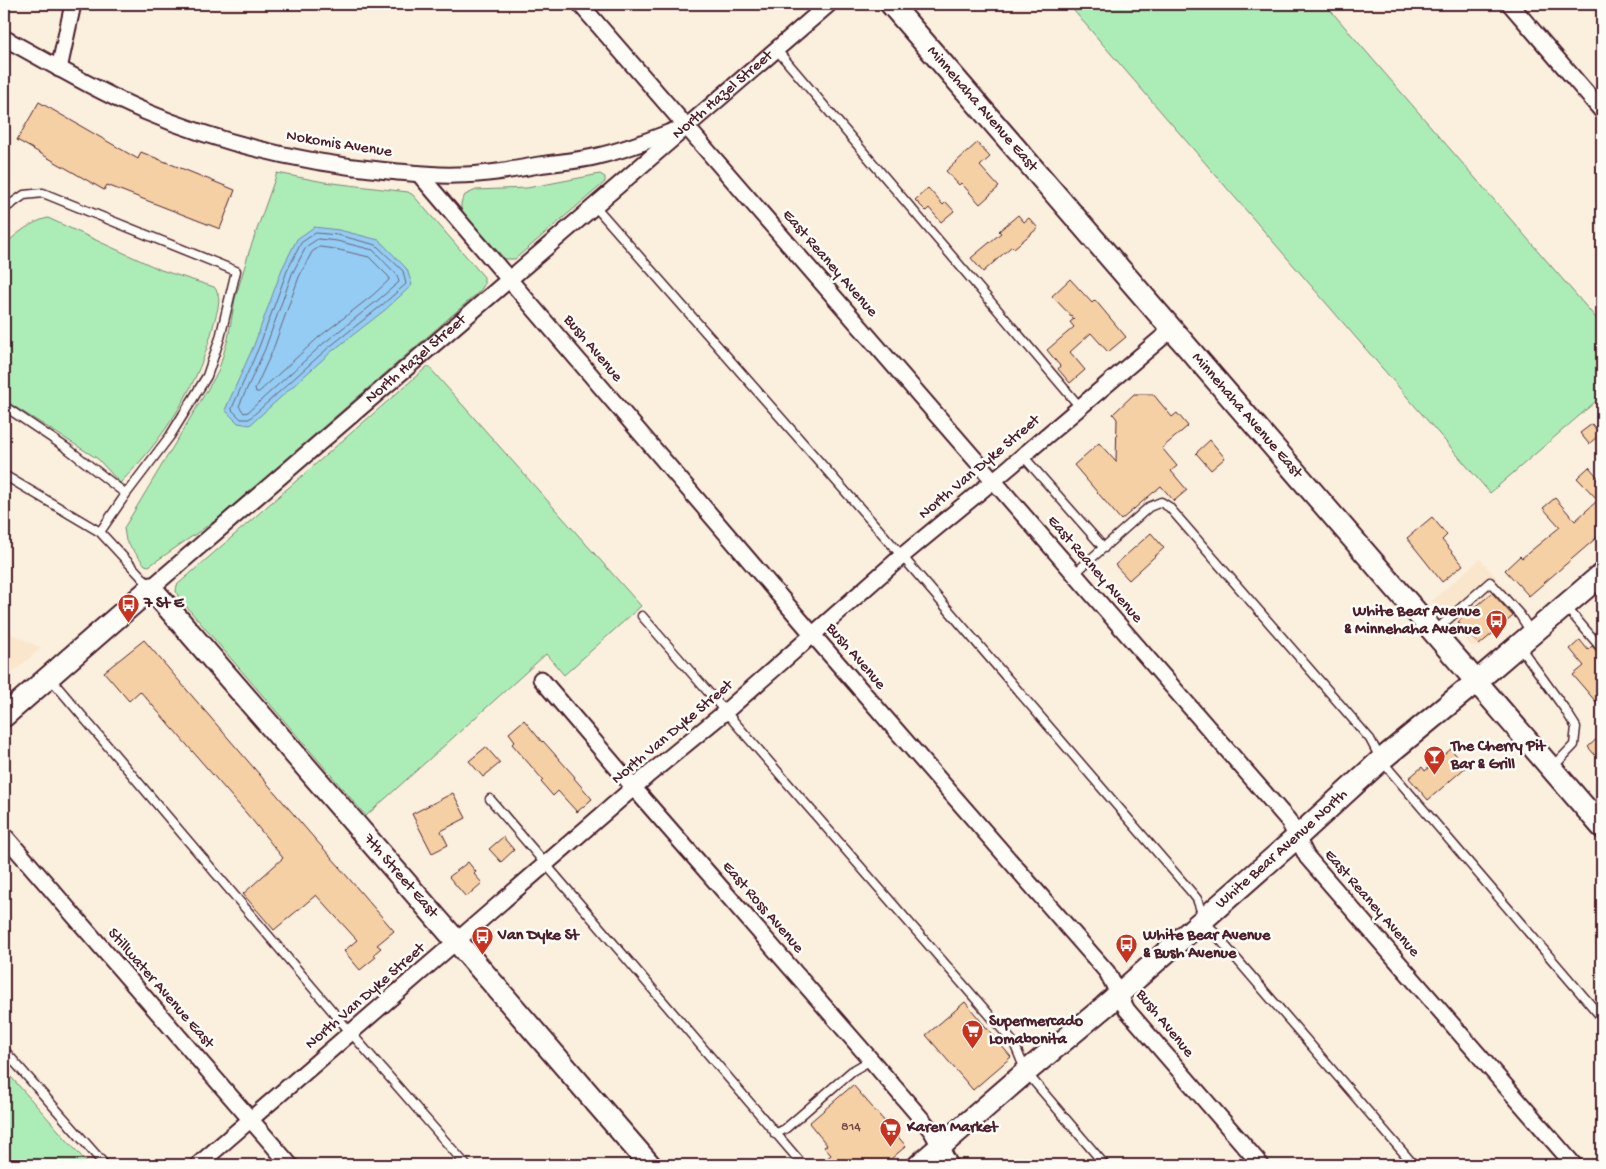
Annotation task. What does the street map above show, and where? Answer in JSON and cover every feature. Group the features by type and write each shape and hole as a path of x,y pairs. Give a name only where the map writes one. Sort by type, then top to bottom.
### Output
{"main road":[{"name":"Minnehaha Avenue East","path":"891,4 1602,827"},
{"name":"White Bear Avenue North","path":"919,1165 945,1156 1026,1072 1119,994 1296,838 1381,760 1477,682 1602,574"},
{"name":"North Hazel Street","path":"4,716 151,588"},
{"name":"7th Street East","path":"151,588 650,1165"}],"street":[{"path":"59,68 73,4"},
{"name":"East Reaney Avenue","path":"580,4 1285,817 1307,857 1574,1165"},
{"name":"North Hazel Street","path":"151,588 829,4"},
{"path":"1510,4 1602,111"},
{"name":"Nokomis Avenue","path":"4,38 88,85 193,130 242,145 354,168 419,174 457,175 498,172 596,157 628,149 686,126"},
{"name":"Bush Avenue","path":"419,174 813,635 1107,972 1127,1010 1261,1165"},
{"name":"North Van Dyke Street","path":"198,1165 545,864 725,712 902,556 994,481 1172,329"},
{"name":"East Ross Avenue","path":"540,679 872,1060 931,1130 945,1156"},
{"name":"Stillwater Avenue East","path":"4,835 290,1165"}],"lane":[{"path":"776,48 1080,407"},
{"path":"4,209 24,195 44,193 236,271 220,338 207,376 170,436 100,532"},
{"path":"594,205 902,556 1193,894 1204,919 1222,943 1414,1165"},
{"path":"4,406 68,449 126,494"},
{"path":"1023,456 1104,548"},
{"path":"4,475 100,532 151,588"},
{"path":"1074,574 1148,507 1161,502 1169,507 1370,739 1381,760 1602,1018"},
{"path":"1434,632 1490,582 1520,615 1526,640 1576,727 1574,744 1551,768"},
{"path":"1565,606 1602,649"},
{"path":"642,616 1014,1043 1026,1072 1105,1165"},
{"path":"48,677 466,1165"},
{"path":"490,800 803,1165"},
{"path":"4,1050 105,1165"},
{"path":"776,1134 785,1129 852,1071 872,1060"}],"shaded area":[{"path":"1480,559 1523,609 1479,647 1471,646 1432,601"},
{"path":"4,630 41,648 4,680"}],"green space":[{"path":"1068,4 1325,4 1602,325 1602,396 1490,493"},
{"path":"277,173 324,182 408,192 413,195 484,277 484,285 480,291 216,520 149,566 145,565 126,541 124,528 218,372 228,339 235,299 249,252"},
{"path":"600,174 605,177 605,182 515,259 505,259 461,211 461,203 465,195 476,190 527,188"},
{"path":"48,218 161,270 214,287 217,291 218,309 208,346 190,389 151,448 120,483 98,459 4,400 4,245 30,225"},
{"path":"428,366 641,606 564,675 546,654 366,816 179,598 176,591 177,585"},
{"path":"4,1069 89,1165 4,1165"}],"water":[{"path":"314,227 339,230 379,240 407,269 412,285 385,310 331,352 250,425 238,423 225,410 254,345 282,269 297,239"}],"building":[{"path":"39,102 138,159 141,152 235,190 220,229 107,185 104,190 17,140"},
{"path":"977,143 990,157 980,166 999,187 980,204 961,183 959,185 946,171"},
{"path":"928,188 943,205 946,202 954,211 941,222 929,208 926,211 915,200"},
{"path":"1018,215 1024,222 1029,218 1038,228 1014,248 1012,246 983,272 971,258 1001,233 999,231"},
{"path":"1070,279 1092,303 1095,300 1126,337 1108,352 1091,333 1070,352 1085,370 1070,383 1058,369 1060,366 1047,350 1074,327 1070,322 1074,319 1052,296"},
{"path":"1134,394 1153,394 1172,417 1177,413 1188,426 1162,448 1177,466 1171,471 1187,490 1174,501 1161,486 1121,520 1074,465 1099,443 1116,462 1117,419 1113,414"},
{"path":"1592,424 1600,434 1589,444 1580,433"},
{"path":"1210,440 1225,458 1211,470 1196,453"},
{"path":"1589,467 1602,482 1602,533 1529,596 1505,570 1520,556 1522,558 1560,527 1543,508 1555,498 1575,521 1598,500 1577,478"},
{"path":"1432,517 1447,535 1442,540 1463,565 1442,582 1407,538"},
{"path":"1151,533 1164,548 1129,580 1115,565"},
{"path":"1492,593 1513,616 1479,645 1458,622"},
{"path":"144,640 394,931 377,945 381,948 374,954 376,957 360,970 344,951 357,940 316,895 274,930 243,894 283,858 140,691 129,701 104,672"},
{"path":"1580,640 1588,650 1592,646 1602,655 1602,709 1573,675 1584,666 1570,649"},
{"path":"524,720 592,799 577,812 558,791 553,796 541,782 543,780 512,744 515,741 509,733"},
{"path":"1602,734 1602,763 1588,747"},
{"path":"486,747 500,763 483,777 469,761"},
{"name":"The Cherry Pit Bar & Grill","path":"1451,749 1466,767 1428,800 1409,778 1422,767 1425,771"},
{"path":"453,793 466,818 441,831 448,845 432,853 412,814"},
{"path":"503,837 514,850 501,862 489,849"},
{"path":"468,862 476,872 474,874 482,883 466,897 449,877"},
{"name":"Supermercado Lomabonita","path":"965,1002 1011,1057 973,1090 926,1035"},
{"path":"853,1085 906,1146 884,1165 819,1165 831,1155 824,1147 827,1145 809,1123"}],"place":[{"name":"7 St E","path":"128,623"},
{"name":"White Bear Avenue & Minnehaha Avenue","path":"1496,640"},
{"name":"The Cherry Pit Bar & Grill","path":"1435,775"},
{"name":"Van Dyke St","path":"482,955"},
{"name":"White Bear Avenue & Bush Avenue","path":"1127,964"},
{"name":"Supermercado Lomabonita","path":"973,1050"},
{"name":"Karen Market","path":"891,1147"}]}
